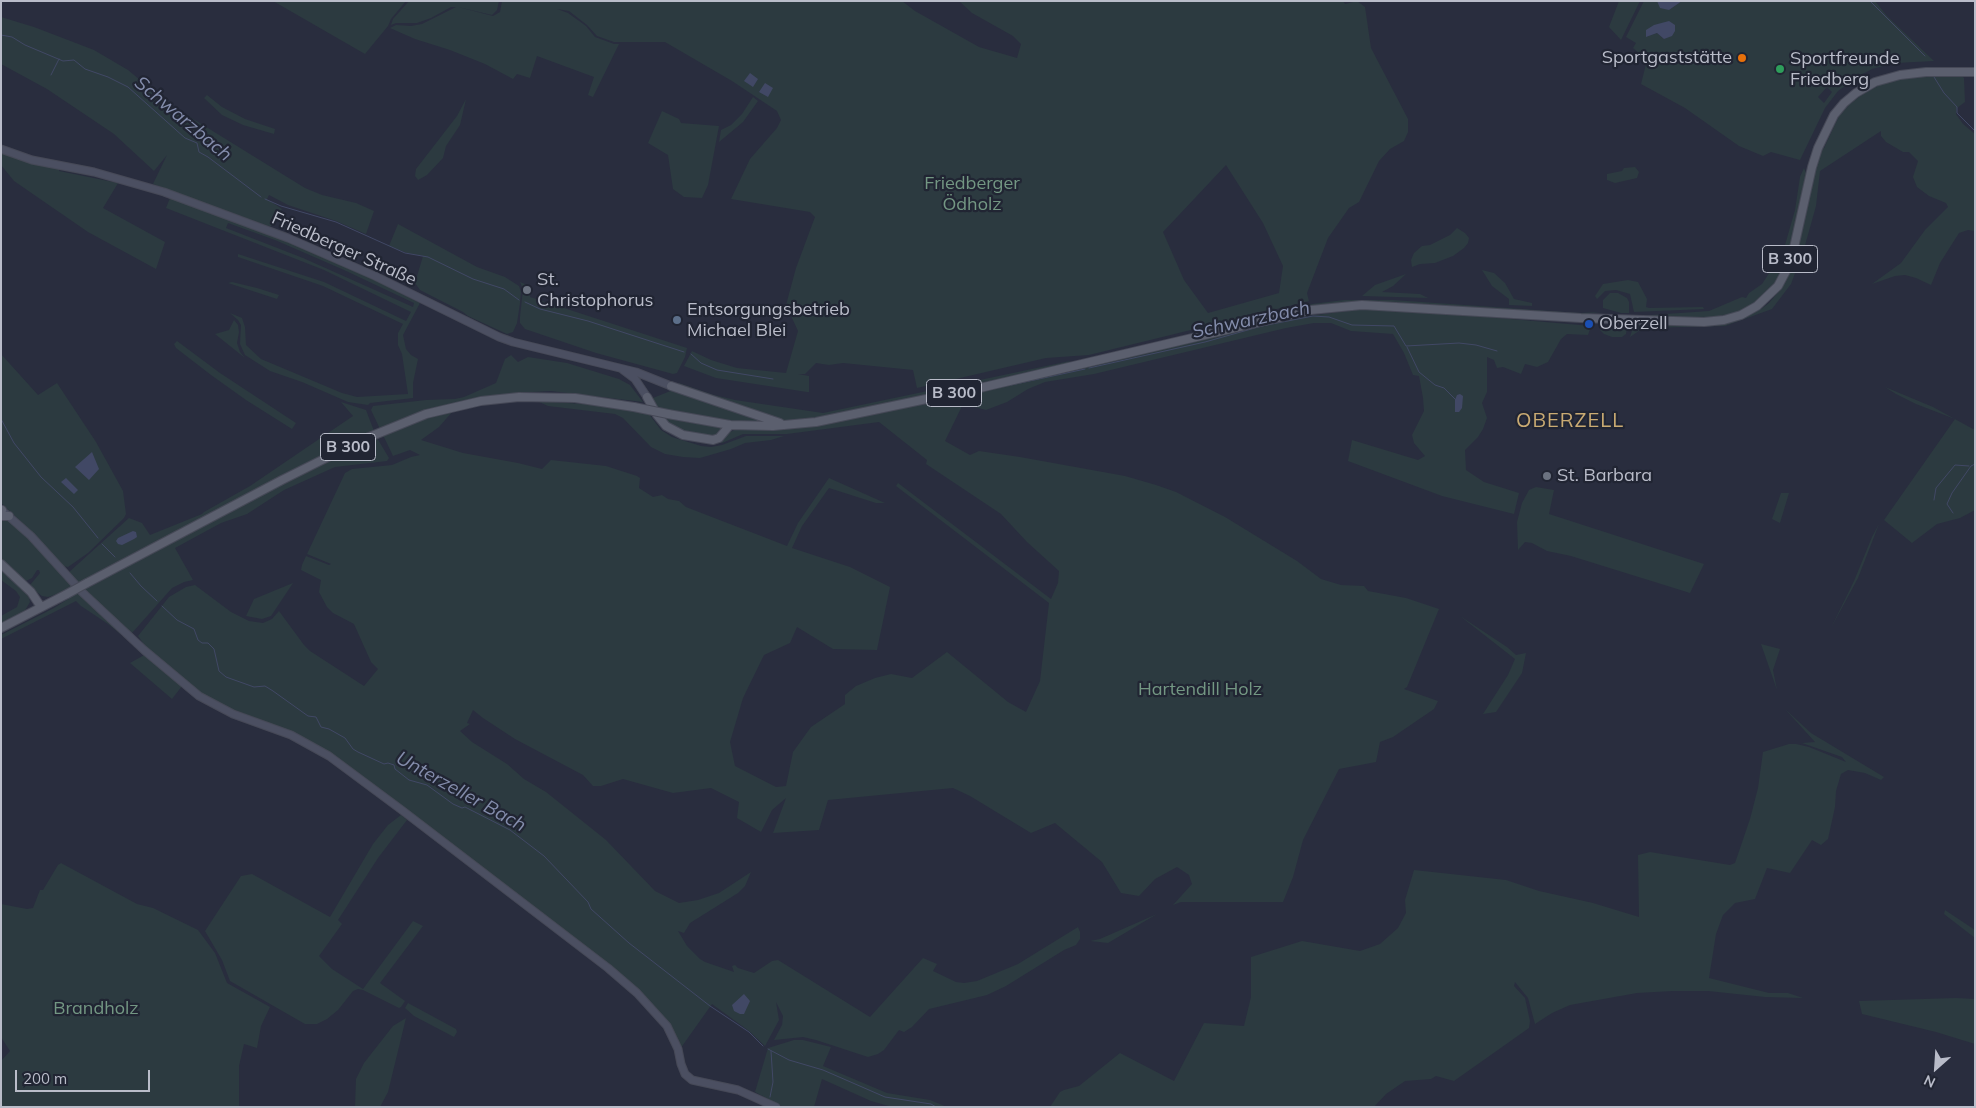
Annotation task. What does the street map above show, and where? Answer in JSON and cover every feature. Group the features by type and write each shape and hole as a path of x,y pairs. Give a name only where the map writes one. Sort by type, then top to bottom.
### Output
{"main road":[{"name":"B 300","path":"1,628 362,440 426,414 481,401 519,397 575,398 730,425 792,425 836,418 984,387 1311,310 1362,305 1389,305 1493,314 1704,322 1724,320 1741,315 1757,306 1769,296 1786,271 1793,252 1818,148 1834,115 1844,103 1856,93 1875,82 1900,75 1926,72 1975,72"},
{"path":"671,386 767,420 792,425"},
{"path":"647,397 666,426 683,435 713,440 725,433 730,425"},
{"path":"1,564 31,592 38,608"},
{"path":"22,583 38,608"},
{"path":"31,592 48,598 65,595"}],"street":[{"name":"Friedberger Straße","path":"1,149 32,160 112,177 164,192 288,238 375,276 499,337 619,367 671,386"},
{"path":"619,367 635,379 647,397"},
{"path":"3,512 31,536 82,592 199,696 233,714 291,735 329,756 404,811 622,980 656,1011 667,1026 678,1048 685,1074 692,1080 738,1090 776,1107"}],"green space":[{"path":"273,1 406,1 365,54"},
{"name":"Friedberger Ödholz","path":"409,1 499,1 497,10 492,15 458,7 493,16 500,12 502,1 902,1 915,11 979,47 1017,58 1021,44 1013,36 972,13 959,1 1343,1 1345,4 1357,1 1365,7 1371,48 1408,119 1408,132 1404,141 1390,149 1379,161 1359,202 1349,208 1328,238 1307,293 1309,301 1089,355 1046,358 917,388 913,370 843,363 829,365 816,363 805,374 798,374 809,376 809,392 807,392 716,378 684,366 692,351 711,360 737,368 786,373 798,331 786,305 796,268 815,217 810,212 731,199 750,159 777,128 781,120 777,111 732,81 665,42 614,42 597,36 587,25 569,11 557,9 568,13 586,26 595,37 619,44 593,97 588,95 594,77 537,56 530,78 517,74 513,79 485,64 390,28 396,25 411,26 422,24 456,7 451,7 417,23 396,23 391,25 393,19","holes":["1226,165 1263,223 1283,266 1279,293 1208,313 1184,280 1163,232"]},
{"path":"1619,1 1640,1 1621,40 1609,27"},
{"path":"1644,1 1657,1 1669,10 1682,1 1875,1 1887,16 1934,61 1896,63 1872,69 1838,91 1825,108 1800,160 1771,152 1763,156 1739,146 1685,108 1641,84 1647,60 1633,48 1636,43 1626,37","holes":["1675,25 1664,39 1657,33 1646,37","1827,87 1832,92 1824,103 1818,97"]},
{"path":"1,17 34,27 94,50 128,70 169,104 305,188 322,195 356,203 374,211 366,234 336,221 288,205 269,195 267,199 282,209 271,226 153,184 167,155 154,171 114,134 47,89 1,64"},
{"path":"1931,76 1964,78 1965,102 1957,108 1956,114 1963,124 1975,134 1975,231 1968,230 1959,233 1940,263 1931,285 1905,275 1895,276 1872,284 1901,263 1925,230 1948,207 1946,203 1929,196 1917,187 1913,177 1918,161 1909,152 1903,152 1886,142 1881,136 1881,131 1820,171 1816,206 1804,249 1791,284 1772,309 1725,326 1643,328 1630,337 1634,324 1683,325 1742,317 1761,309 1769,303 1780,290 1788,275 1803,227 1820,149 1824,148 1839,116 1863,94 1880,85 1903,78"},
{"path":"207,95 222,107 245,119 275,129 274,134 243,125 222,115 204,98"},
{"path":"753,97 758,101 743,122 719,142 721,130 731,125 742,114"},
{"path":"466,99 460,125 446,146 443,158 427,175 418,180 415,176 416,169 457,116"},
{"path":"662,111 679,119 681,123 719,126 708,185 702,198 684,197 673,189 668,155 648,143"},
{"path":"1,152 20,159 59,168 59,171 118,183 103,208 165,242 156,269 88,232 14,181 1,165"},
{"path":"1635,167 1639,172 1637,178 1615,183 1607,180 1607,174 1622,171 1624,168"},
{"path":"1804,168 1806,173 1789,253 1782,273 1775,284 1754,304 1740,312 1704,319 1637,316 1709,311 1742,297 1746,298 1749,293 1762,284 1783,252 1795,210 1800,177"},
{"path":"170,198 304,248 357,271 420,303 403,335 406,349 418,359 413,383 413,398 370,403 368,405 348,402 302,382 270,371 245,355 240,344 241,325 230,313 242,318 245,327 246,345 261,359 342,393 357,397 408,394 402,354 398,345 398,333 403,324 323,286 238,257 238,254 324,282 406,321 411,312 324,270 166,208","holes":["228,223 275,240 414,303 413,307 303,258 226,228"]},
{"path":"398,224 477,267 505,277 519,286 521,292 520,303 517,323 513,332 507,334 468,316 420,290 415,283 423,256 407,253 389,246"},
{"path":"1457,228 1469,238 1464,248 1453,256 1435,263 1420,264 1412,267 1411,260 1414,253 1422,246 1430,245 1450,235"},
{"path":"1482,270 1494,273 1505,283 1514,299 1532,303 1532,306 1509,305 1509,299 1492,286"},
{"path":"1406,274 1393,286 1382,292 1420,294 1428,298 1362,296 1375,285"},
{"path":"1628,280 1638,282 1647,299 1646,307 1703,307 1704,309 1634,312 1630,294 1616,290 1605,291 1597,299 1595,296 1603,284"},
{"path":"232,282 279,295 277,299 228,283"},
{"path":"520,282 530,286 530,297 687,348 677,373 673,374 596,353 525,329 520,323 523,289"},
{"path":"1610,293 1618,293 1627,298 1629,313 1621,313 1603,308 1603,300"},
{"path":"1344,300 1393,300 1580,313 1600,312 1580,315 1483,310 1392,302 1345,303 1288,312 1289,310 1312,304"},
{"name":"Hartendill Holz","path":"1363,309 1408,310 1591,326 1588,335 1567,334 1561,339 1548,362 1537,367 1525,364 1521,374 1503,367 1497,368 1494,360 1487,357 1487,392 1482,403 1487,418 1478,437 1465,450 1466,470 1484,482 1519,493 1514,514 1442,496 1348,461 1352,440 1418,460 1425,456 1414,443 1412,435 1424,411 1423,398 1419,376 1413,375 1404,353 1393,334 1351,331 1331,323 1314,323 1286,328 1094,374 1045,382 1028,389 1007,402 986,410 963,404 945,441 970,455 979,451 1020,457 1125,476 1156,485 1176,492 1225,517 1297,561 1321,579 1341,585 1364,586 1368,591 1406,598 1439,609 1407,687 1404,689 1438,701 1434,709 1393,737 1380,742 1376,762 1339,769 1303,840 1293,877 1283,902 1181,902 1173,905 1192,884 1189,875 1177,867 1155,879 1139,896 1121,893 1102,862 1055,823 1031,833 970,796 953,788 828,800 819,830 773,833 786,798 772,810 761,832 737,818 739,802 711,788 673,793 623,779 601,786 593,786 583,775 515,739 473,710 467,723 470,724 460,731 472,742 507,764 524,779 546,792 606,840 655,891 679,903 698,900 719,893 751,872 745,886 738,893 690,923 684,933 678,931 687,946 705,962 734,972 732,966 735,965 738,968 754,973 772,961 778,960 870,1017 923,958 937,964 933,971 956,982 977,981 1018,964 1078,927 1080,939 1076,945 1064,950 1006,986 987,995 929,1009 912,1027 904,1032 899,1030 884,1050 868,1057 803,1037 774,1040 782,1025 783,1016 776,1002 779,1020 765,1046 749,1031 712,1004 680,1049 669,1025 658,1010 639,991 292,732 232,709 201,693 146,647 138,636 169,597 186,587 195,585 231,612 249,621 263,623 272,619 279,611 310,651 364,686 378,669 371,662 354,624 333,613 327,607 319,592 321,580 301,570 302,565 306,556 329,565 331,564 307,554 345,473 352,469 392,465 420,455 410,450 393,456 383,435 428,417 453,411 439,427 421,440 463,453 542,469 551,460 606,466 637,476 640,478 639,488 653,497 662,495 668,499 679,501 686,507 787,546 798,523 829,478 885,503 876,503 829,488 802,526 792,548 850,567 890,587 877,650 833,649 797,627 790,643 764,655 743,698 730,742 735,766 776,787 786,786 793,752 811,727 845,704 845,695 856,686 875,678 891,674 912,678 947,652 1008,702 1026,712 1040,681 1049,603 896,486 898,483 1051,599 1058,583 1059,571 1027,542 1001,514 926,464 927,460 879,422 787,434 743,434 722,443 721,441 730,432 737,429 791,429 855,418 1286,319"},
{"path":"234,320 238,325 239,332 237,343 240,352 245,358 215,334 229,330"},
{"path":"1627,327 1626,334 1622,337 1612,337 1600,330 1603,328"},
{"path":"177,341 220,373 296,423 292,429 211,375 176,348 174,344"},
{"path":"1,354 38,395 57,383 96,442 123,491 126,514 124,518 88,553 68,567 63,566 29,529 1,503"},
{"path":"511,355 518,362 528,357 567,363 619,379 630,385 643,402 551,391 516,393 479,398 380,429 371,410 373,406 464,397 496,383 505,359"},
{"path":"1070,361 1066,365 903,401 829,416 787,421 774,420 678,386 679,383 735,400 823,413"},
{"path":"1885,387 1933,407 1954,419 1916,404"},
{"path":"673,390 763,422 746,423 700,418 656,407 653,398"},
{"path":"537,401 599,405 649,414 661,430 672,437 701,446 722,445 746,436 784,436 771,440 745,443 700,458 683,457 665,454 651,447 623,418 615,414 548,406"},
{"path":"341,402 366,410 374,431 79,585 68,573 129,518 142,523 150,535 202,514 250,486 353,416"},
{"path":"661,416 691,423 727,428 712,439 673,429"},
{"path":"1955,419 1973,429 1975,428 1975,510 1960,518 1937,524 1912,543 1884,520"},
{"path":"377,438 389,458 387,461 335,467 284,490 247,514 221,523 175,548 193,580 172,588 132,633 128,632 84,590 283,484"},
{"path":"1536,487 1554,490 1549,514 1704,564 1690,593 1571,556 1547,551 1532,543 1525,542 1518,550 1517,522 1522,503 1529,490"},
{"path":"1781,493 1789,493 1780,523 1772,519"},
{"path":"1,519 8,521 19,529 73,587 48,597 42,596 30,587 40,573 39,570 37,570 32,578 24,582 1,559"},
{"path":"1879,524 1858,578 1831,628 1854,581"},
{"path":"1,566 19,584 29,597 30,602 24,612 1,625 1,616 17,607 20,597 16,591 1,580"},
{"path":"293,583 271,616 262,619 246,616 254,599"},
{"path":"79,592 123,636 76,601 1,639 1,635 54,608"},
{"path":"1460,616 1516,655 1526,653 1522,673 1496,712 1483,714 1508,675 1515,659"},
{"path":"1761,644 1780,649 1773,670 1777,690"},
{"path":"146,654 182,686 172,699 130,663"},
{"path":"1785,709 1811,733 1884,777 1881,780 1865,773 1848,770 1841,774 1836,791 1835,807 1828,839 1821,845 1812,840 1790,873 1767,868 1755,899 1735,903 1723,915 1716,934 1709,978 1769,993 1788,993 1803,998 1765,997 1708,991 1637,993 1570,1005 1552,1013 1535,1024 1528,998 1515,982 1514,986 1525,998 1530,1021 1529,1028 1454,1081 1436,1076 1431,1079 1405,1081 1386,1094 1374,1107 1050,1107 1060,1092 1079,1086 1120,1053 1174,1081 1204,1023 1244,1026 1251,997 1251,957 1302,941 1360,951 1380,944 1398,928 1406,913 1405,900 1414,870 1506,880 1539,891 1593,903 1639,917 1638,855 1650,852 1730,865 1735,863 1758,788 1763,752 1789,744 1796,744 1809,747 1846,762 1842,757 1802,743 1815,742"},
{"path":"401,815 407,820 378,858 338,920 342,924 319,956 332,969 363,989 413,921 423,926 380,983 405,1001 401,1007 399,1008 358,989 353,991 338,1010 327,1019 317,1024 305,1024 230,981 222,960 205,931 241,876 252,874 330,917 373,844 388,825"},
{"name":"Brandholz","path":"61,863 137,904 153,908 198,930 215,953 227,983 270,1007 261,1026 257,1048 244,1044 239,1066 239,1107 1,1107 1,1061 10,1051 1,1037 1,904 27,909 33,908 40,890 43,890"},
{"path":"1945,910 1975,930 1975,938 1944,914"},
{"path":"1157,914 1108,943 1090,941 1100,939"},
{"path":"1975,999 1975,1044 1936,1032 1862,1014 1859,1001"},
{"path":"408,1003 456,1029 457,1032 454,1037 414,1016 405,1008"},
{"path":"406,1018 388,1092 380,1107 355,1107 356,1079 364,1063 393,1026"},
{"path":"794,1040 803,1040 831,1047 823,1066 887,1093 930,1100 947,1107 892,1107 871,1101 822,1079 814,1107 783,1107 755,1092 768,1048"}],"water":[{"path":"1657,1 1682,1 1669,10 1660,8"},
{"path":"1669,21 1675,25 1675,31 1672,36 1664,39 1657,33 1646,37 1646,30 1654,25"},
{"path":"750,73 758,79 753,87 744,81"},
{"path":"765,83 773,88 768,97 759,92"},
{"path":"1457,395 1463,396 1462,408 1459,412 1455,412 1455,400"},
{"path":"92,452 99,469 89,480 75,467"},
{"path":"66,478 78,490 74,494 61,482"},
{"path":"133,531 136,532 137,537 122,545 118,544 116,541 118,538"},
{"path":"744,994 750,1001 744,1014 740,1014 734,1011 732,1005"}],"waterway":[{"path":"1870,1 1925,56"},
{"name":"Schwarzbach","path":"1,35 12,37 25,45 63,61 74,60 85,69 108,77 128,87 185,138 197,143 199,152 261,197"},
{"path":"51,75 59,59"},
{"path":"1934,77 1944,93 1957,107 1957,113 1975,131"},
{"name":"Schwarzbach","path":"265,199 281,206 336,222 405,253 428,257 473,279 504,289 519,300"},
{"name":"Schwarzbach","path":"525,302 540,309 588,321 684,352"},
{"name":"Schwarzbach","path":"1089,368 1205,342 1262,326 1313,316 1329,317 1352,325 1394,326 1406,346 1459,343 1476,345 1497,351"},
{"path":"1407,347 1419,372 1435,385 1444,388 1457,401"},
{"name":"Schwarzbach","path":"691,354 701,363 717,370 773,379"},
{"name":"Schwarzbach","path":"1011,385 1085,369"},
{"name":"Unterzeller Bach","path":"1,419 14,443 41,477 73,507 98,538"},
{"path":"1953,513 1947,504 1952,493 1971,466 1975,464"},
{"path":"1934,500 1936,488 1955,465 1969,466"},
{"name":"Unterzeller Bach","path":"102,544 115,557"},
{"name":"Unterzeller Bach","path":"130,573 157,601"},
{"name":"Unterzeller Bach","path":"162,606 177,620 194,629 198,640 202,643 208,643 214,649 219,671 226,677 254,687 265,686 308,716 316,717 321,727 329,729 345,738 353,749 358,752 384,764 394,765 395,769 409,780 427,785 453,804 462,808 465,807 510,830 544,856 588,902 591,909 629,943 710,1006 749,1032 763,1046"},
{"name":"Unterzeller Bach","path":"768,1049 789,1060 823,1070 885,1097 931,1104 936,1107"},
{"path":"770,1097 773,1082 771,1051"}],"place":[{"name":"Sportgaststätte","path":"1742,58"},
{"name":"Sportfreunde Friedberg","path":"1780,69"},
{"name":"St. Christophorus","path":"527,290"},
{"name":"Entsorgungsbetrieb Michael Blei","path":"677,320"},
{"name":"Oberzell","path":"1589,324"},
{"name":"St. Barbara","path":"1547,476"}],"district":[{"name":"OBERZELL","path":"1570,421"}]}
